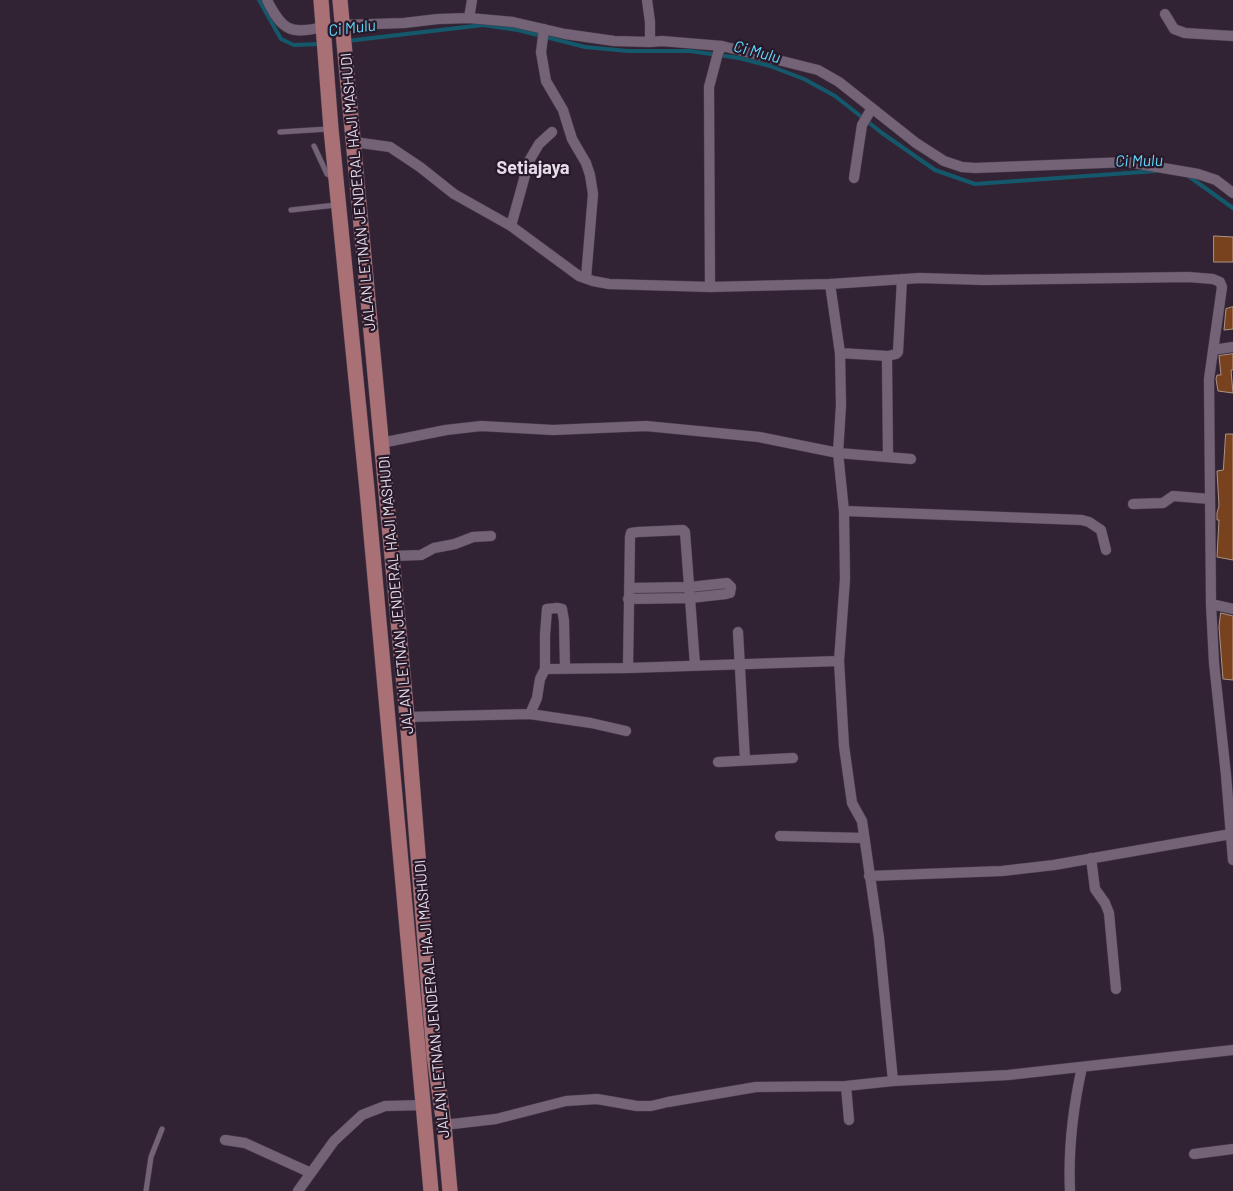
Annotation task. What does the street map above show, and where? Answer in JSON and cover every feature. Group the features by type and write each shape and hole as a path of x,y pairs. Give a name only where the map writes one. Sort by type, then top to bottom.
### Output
{"main road":[{"name":"JALAN LETNAN JENDERAL HAJI MASHUDI","path":"321,0 413,1008 424,1105 430,1191"},
{"name":"JALAN LETNAN JENDERAL HAJI MASHUDI","path":"340,0 407,717 434,1055 444,1125 450,1191"}],"street":[{"path":"266,0 282,24 290,30 323,29"},
{"path":"469,18 472,0"},
{"path":"647,0 650,42"},
{"path":"1165,14 1174,29 1185,33 1233,36"},
{"path":"342,27 469,18 513,22 543,35 614,41 662,41 720,50 818,70 838,82 867,117 916,143 944,161 962,167 1128,162 1198,174 1216,180 1233,193"},
{"path":"650,22 662,41"},
{"path":"543,35 541,60 546,81 564,110 572,139 586,163 590,175 593,194 586,278"},
{"path":"710,287 708,100 712,72 720,50"},
{"path":"854,178 867,117"},
{"path":"511,226 529,161 539,144 552,132"},
{"path":"354,142 390,147 420,167 454,194 511,226 579,276 609,284 710,287 830,284 902,279 984,280 1188,277 1213,279 1220,282 1222,287 1210,379 1210,604 1214,663 1228,749 1233,860"},
{"path":"840,353 888,356 898,352 902,279"},
{"path":"830,284 840,353 841,405 838,453 844,511 845,579 839,661 844,746 852,803 862,821 879,938 893,1082"},
{"path":"1213,350 1232,347"},
{"path":"888,356 888,457"},
{"path":"382,443 446,430 481,426 553,430 646,426 759,437 838,453 910,459"},
{"path":"1133,504 1163,503 1173,496 1210,498"},
{"path":"844,511 1082,520 1101,530 1106,550"},
{"path":"628,668 629,542 631,534 646,531 681,530 685,531 687,536 694,665"},
{"path":"392,556 421,555 434,548 455,544 473,537 491,536"},
{"path":"628,600 690,598 726,594 731,591 731,587 727,584 630,588"},
{"path":"1210,604 1233,609"},
{"path":"530,714 537,698 540,680 545,669 544,635 547,610 562,609 565,668"},
{"path":"738,632 745,760"},
{"path":"545,669 839,661"},
{"path":"407,717 530,714 591,723 626,731"},
{"path":"718,762 793,758"},
{"path":"869,876 1002,871 1054,865 1231,834"},
{"path":"780,836 864,838"},
{"path":"1091,858 1095,888 1108,908 1116,989"},
{"path":"444,1125 496,1119 566,1102 597,1099 637,1106 651,1106 756,1087 846,1086 1008,1075 1233,1050"},
{"path":"1070,1191 1070,1157 1074,1103 1082,1067"},
{"path":"846,1086 849,1120"},
{"path":"298,1191 334,1141 362,1116 385,1106 424,1105"},
{"path":"225,1140 245,1144 311,1173"},
{"path":"1194,1154 1233,1149"}],"lane":[{"path":"280,132 332,129"},
{"path":"314,146 328,174 336,177"},
{"path":"291,210 339,205"},
{"path":"146,1191 151,1157 162,1129"}],"building":[{"path":"1214,236 1233,237 1233,262 1214,262"},
{"path":"1233,307 1233,329 1224,330 1226,309"},
{"path":"1233,354 1233,370 1231,370 1233,393 1218,391 1216,379 1217,375 1221,375 1219,356"},
{"path":"1226,434 1233,434 1233,560 1217,557 1219,520 1217,520 1217,513 1219,506 1217,471 1223,470"},
{"path":"1221,613 1233,616 1233,680 1223,679 1219,627"}],"waterway":[{"name":"Ci Mulu","path":"259,0 281,39 294,45 320,44"},
{"name":"Ci Mulu","path":"347,41 483,25 518,30 585,47 628,51 690,51 739,58 770,66 804,79 835,96 882,133 935,170 975,184 1156,171"},
{"name":"Ci Mulu","path":"1187,175 1233,208"}],"district":[{"name":"Setiajaya","path":"533,168"}]}
